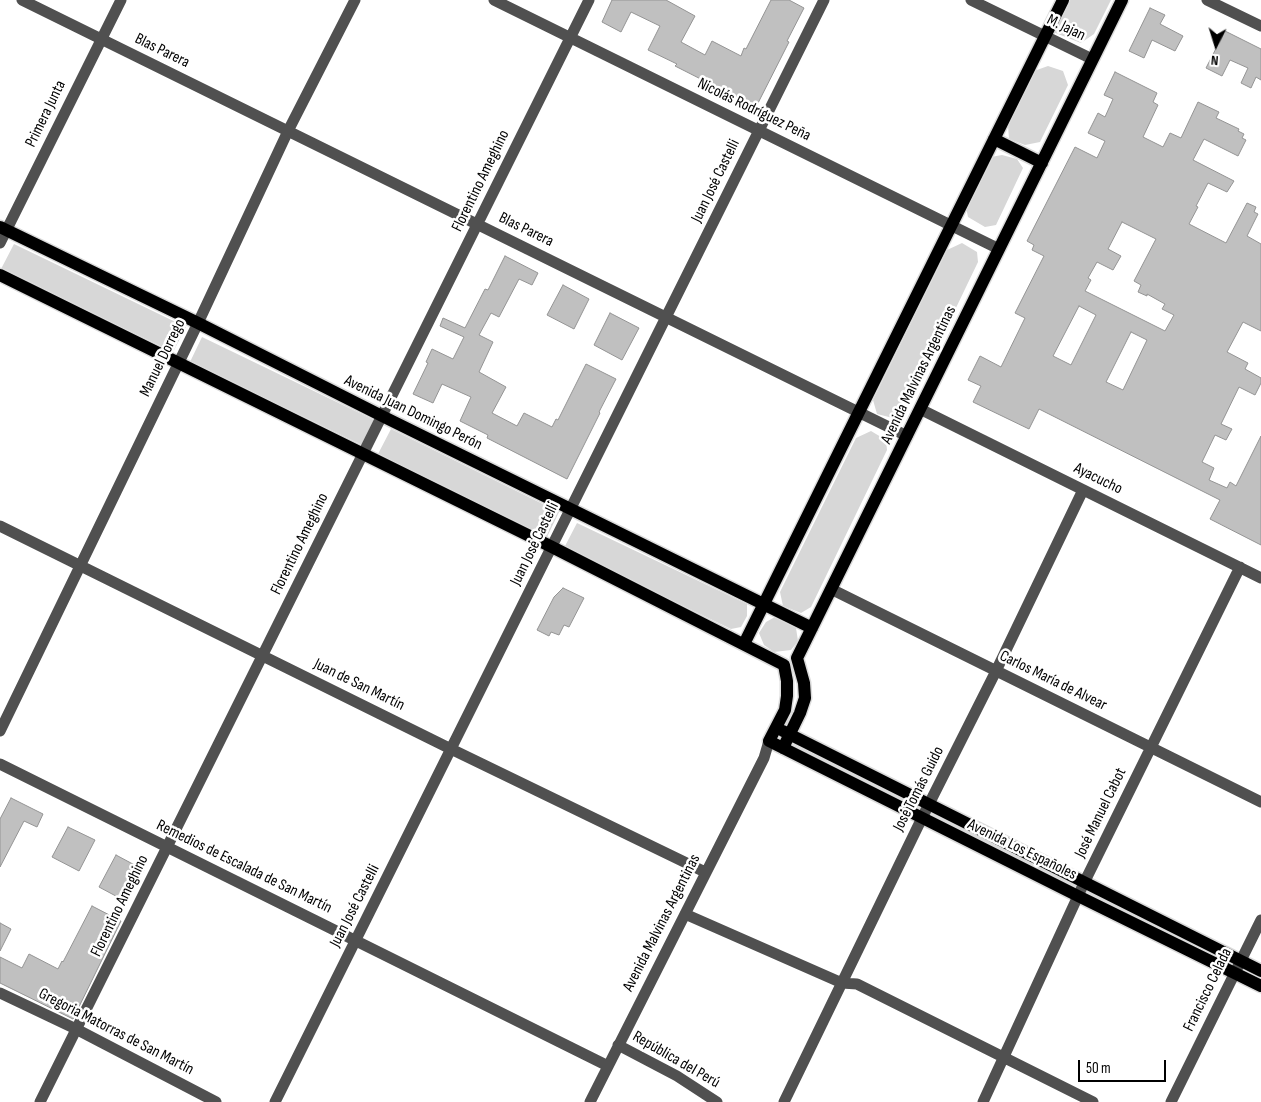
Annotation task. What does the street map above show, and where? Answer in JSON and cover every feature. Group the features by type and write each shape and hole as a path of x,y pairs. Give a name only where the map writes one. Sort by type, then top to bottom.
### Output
{"main road":[{"path":"744,644 1063,0"},
{"name":"Avenida Malvinas Argentinas","path":"797,658 1122,0"},
{"path":"994,140 1042,163"},
{"name":"Avenida Juan Domingo Perón","path":"3,229 198,323 812,628"},
{"path":"0,275 552,547 784,666"},
{"path":"783,748 805,698 804,682 797,658"},
{"name":"Avenida Malvinas Argentinas","path":"769,741 785,710 788,696 784,666"},
{"name":"Avenida Los Españoles","path":"776,727 1261,971"},
{"name":"Avenida Los Españoles","path":"769,741 1261,986"}],"street":[{"name":"Blas Parera","path":"22,0 907,436"},
{"name":"Primera Junta","path":"0,243 3,229 121,0"},
{"name":"Manuel Dorrego","path":"0,731 198,323 288,131 355,0"},
{"name":"Nicolás Rodríguez Peña","path":"494,0 999,249"},
{"name":"Florentino Ameghino","path":"40,1102 589,0"},
{"name":"Juan José Castelli","path":"275,1102 824,0"},
{"name":"M. Jajan","path":"971,0 1092,59"},
{"path":"1207,0 1261,26"},
{"name":"Ayacucho","path":"920,409 1261,578"},
{"name":"José Tomás Guido","path":"784,1102 1083,490"},
{"name":"Juan de San Martín","path":"0,526 705,872"},
{"name":"José Manuel Cabot","path":"984,1102 1084,883 1240,568"},
{"name":"Carlos María de Alvear","path":"831,589 1261,802"},
{"path":"784,666 797,658"},
{"name":"Avenida Malvinas Argentinas","path":"590,1102 764,758 769,741"},
{"path":"764,758 783,748"},
{"name":"Remedios de Escalada de San Martín","path":"0,764 608,1066"},
{"path":"686,914 842,983 857,984 1093,1102"},
{"name":"Francisco Celada","path":"1171,1102 1261,920"},
{"name":"Gregoria Matorras de San Martín","path":"0,993 216,1102"},
{"name":"República del Perú","path":"618,1045 677,1076 717,1102"}],"shaded area":[{"path":"1069,0 1111,0 1094,34 1081,43 1053,32"},
{"path":"1048,66 1063,71 1068,85 1040,142 1025,145 1009,139 1008,125 1034,71"},
{"path":"1002,155 1017,159 1023,168 996,225 985,227 968,217 966,207 991,157"},
{"path":"962,243 977,252 978,262 905,414 897,419 877,414 873,400 947,250"},
{"path":"14,244 186,327 173,352 1,269"},
{"path":"202,337 374,420 362,445 190,362"},
{"path":"391,429 559,512 547,537 378,454"},
{"path":"871,431 886,440 887,450 811,607 801,613 783,606 780,592 856,438"},
{"path":"577,523 747,604 747,616 741,627 731,629 564,548"},
{"path":"775,617 790,622 796,628 798,641 791,650 774,652 764,645 759,633 766,622"},
{"path":"803,746 917,804 916,808 801,751"},
{"path":"933,814 1074,883 1072,887 931,818"},
{"path":"1089,892 1230,961 1228,965 1087,896"}],"building":[{"path":"612,0 666,0 695,16 681,42 705,55 712,41 741,56 771,0 789,0 804,8 756,107 675,66 677,64 648,50 660,26 631,12 621,32 602,22"},
{"path":"1150,8 1165,15 1160,24 1183,36 1175,51 1152,40 1144,58 1129,51"},
{"path":"1225,31 1261,49 1261,80 1256,77 1251,88 1241,83 1248,68 1230,60 1222,76 1206,68"},
{"path":"1115,72 1157,93 1153,102 1158,105 1143,137 1163,147 1170,133 1181,138 1198,102 1219,112 1216,118 1239,129 1238,131 1244,134 1242,138 1246,140 1238,156 1204,139 1193,160 1234,181 1227,192 1208,183 1189,224 1226,243 1247,203 1256,207 1254,212 1258,214 1247,236 1261,244 1261,331 1243,322 1227,352 1248,363 1245,369 1261,378 1261,383 1255,395 1239,387 1221,424 1232,429 1226,440 1215,435 1202,462 1214,468 1209,480 1227,488 1230,482 1236,486 1261,436 1261,545 1210,519 1220,500 1039,409 1029,429 973,402 981,386 968,380 980,356 1001,367 1025,318 1015,313 1044,256 1032,250 1034,245 1027,241 1075,147 1097,158 1105,141 1088,133 1098,113 1105,117 1113,99 1104,95","holes":["1122,222 1156,239 1134,281 1141,285 1138,292 1147,296 1147,294 1165,304 1162,309 1174,315 1165,331 1085,291 1091,280 1088,278 1097,262 1113,270 1121,256 1108,249","1079,306 1096,315 1071,365 1053,356","1131,332 1147,340 1123,390 1106,382"]},
{"path":"505,256 538,273 532,285 519,279 499,317 491,313 479,335 493,342 479,372 506,387 492,413 517,426 524,413 552,427 556,419 558,420 586,364 616,379 567,479 487,438 488,435 460,421 471,397 442,384 433,403 413,394 428,363 426,362 432,349 453,359 464,337 440,326 443,318 465,328 485,289 488,290"},
{"path":"563,285 589,299 574,329 547,315"},
{"path":"610,313 639,328 622,360 594,345"},
{"path":"563,588 584,598 569,627 564,625 559,635 551,632 549,636 537,630 554,597"},
{"path":"11,798 43,814 37,827 24,821 0,867 0,819"},
{"path":"68,827 95,840 79,871 52,857"},
{"path":"116,855 144,870 127,902 99,887"},
{"path":"92,906 121,921 73,1019 0,983 0,957 22,968 29,954 58,969"},
{"path":"0,923 11,929 0,951"}]}
